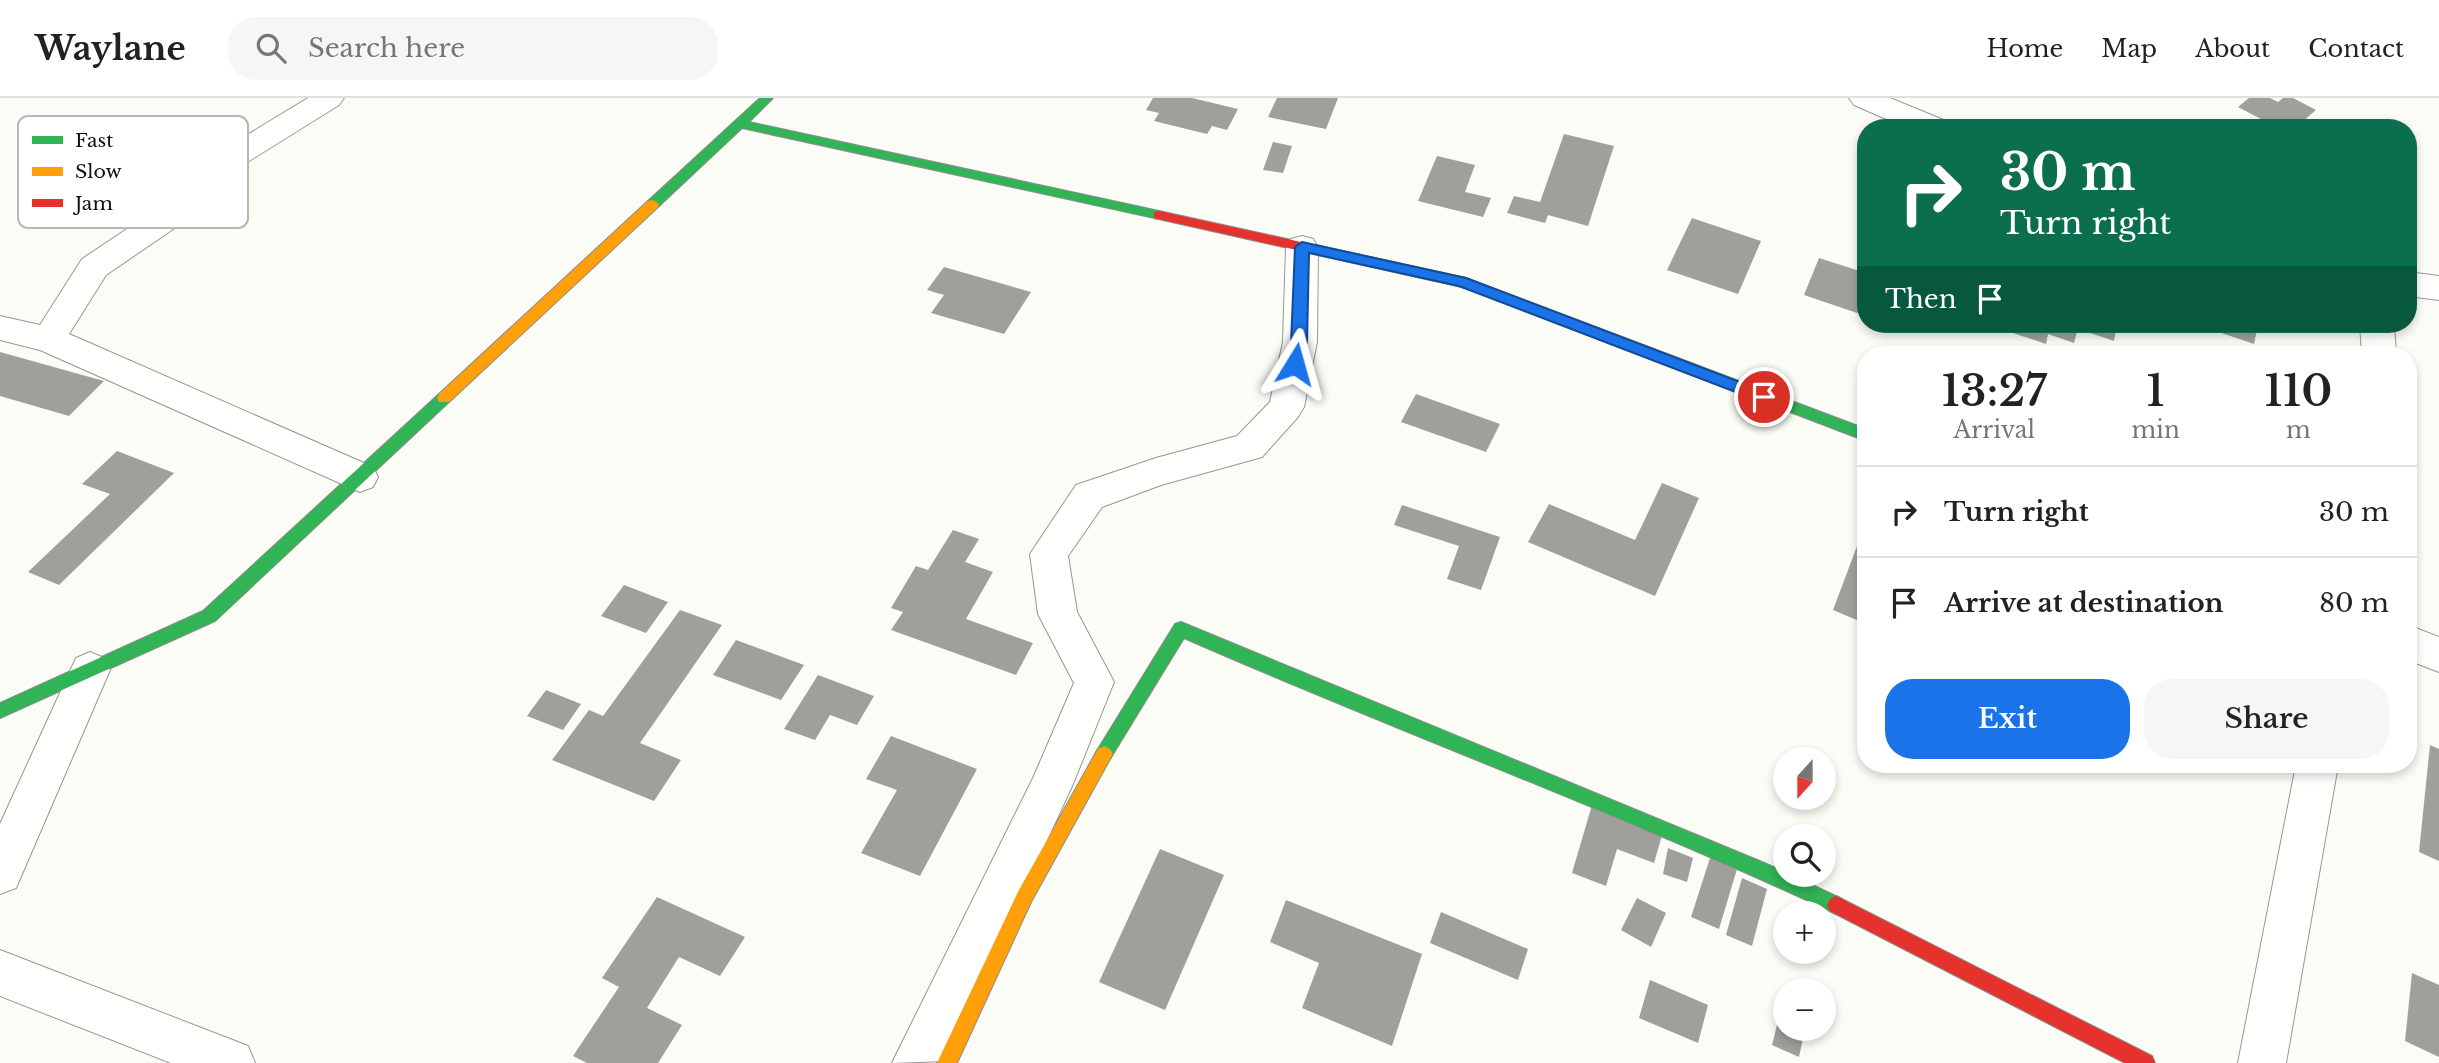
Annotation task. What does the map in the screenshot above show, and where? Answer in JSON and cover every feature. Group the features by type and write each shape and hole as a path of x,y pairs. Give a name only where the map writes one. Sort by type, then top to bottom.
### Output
{"street":[{"path":"248,148 329,98"},
{"path":"0,711 209,616 767,98"},
{"path":"1864,98 1914,119"},
{"path":"740,124 1461,281 1857,432"},
{"path":"48,339 94,267 152,228"},
{"path":"916,1063 928,1044 1052,784 1094,682 1058,614 1049,554 1089,496 1156,472 1249,447 1286,407 1300,342 1302,247"},
{"path":"2417,285 2439,288"},
{"path":"0,328 48,339 360,477"},
{"path":"947,1063 974,997 1100,757 1181,629 1279,676 1475,750 1710,847 1996,985 2145,1063"},
{"path":"2417,646 2439,655"},
{"path":"0,873 90,670"},
{"path":"2262,1063 2316,773"},
{"path":"0,973 230,1063"}],"building":[{"path":"1153,98 1192,98 1238,109 1227,130 1212,126 1207,134 1154,121 1159,113 1146,110"},
{"path":"1277,98 1338,98 1326,129 1268,117"},
{"path":"2249,98 2270,98 2278,102 2283,98 2293,98 2316,110 2306,119 2261,119 2238,107"},
{"path":"1564,134 1614,146 1588,226 1548,215 1545,223 1507,213 1514,196 1540,202"},
{"path":"1273,142 1292,146 1283,173 1263,170"},
{"path":"1437,156 1475,165 1465,192 1491,198 1483,217 1418,201"},
{"path":"1692,218 1761,241 1738,294 1667,270"},
{"path":"1819,258 1857,270 1857,313 1804,295"},
{"path":"944,267 1031,292 1004,334 931,313 944,295 927,290"},
{"path":"2013,333 2077,333 2074,343 2048,334 2046,344"},
{"path":"2090,333 2115,333 2114,341"},
{"path":"2222,333 2256,333 2254,344"},
{"path":"0,352 104,381 69,416 0,396"},
{"path":"1416,394 1500,424 1486,452 1401,422"},
{"path":"117,451 174,473 59,585 28,572 110,494 82,484"},
{"path":"1662,483 1699,498 1655,596 1528,542 1549,504 1635,540"},
{"path":"1402,505 1500,537 1481,590 1447,579 1459,546 1394,525"},
{"path":"953,530 979,539 965,562 993,572 966,619 1033,643 1016,675 891,630 903,612 891,608 916,566 928,570"},
{"path":"1857,546 1857,620 1833,610"},
{"path":"624,585 668,602 646,633 601,616"},
{"path":"680,610 722,625 640,743 681,760 654,801 552,760 589,710 603,716"},
{"path":"736,640 804,665 781,700 713,675"},
{"path":"818,675 874,696 857,725 830,715 815,740 784,729"},
{"path":"546,690 581,704 563,730 527,716"},
{"path":"891,736 977,769 920,876 861,853 897,790 866,779"},
{"path":"2430,745 2439,749 2439,861 2419,852"},
{"path":"1592,805 1663,832 1654,863 1617,849 1606,886 1572,873"},
{"path":"1668,848 1693,858 1687,882 1663,874"},
{"path":"1160,849 1224,875 1165,1010 1099,982"},
{"path":"1710,858 1737,869 1719,929 1691,917"},
{"path":"1742,878 1767,889 1752,946 1726,935"},
{"path":"657,897 745,937 720,976 679,957 647,1008 682,1025 658,1063 587,1063 573,1056 619,987 602,978"},
{"path":"1637,898 1666,913 1651,947 1621,930"},
{"path":"1286,900 1422,954 1392,1046 1302,1008 1319,963 1270,942"},
{"path":"1441,912 1528,949 1518,980 1430,943"},
{"path":"2412,973 2439,985 2439,1057 2405,1041"},
{"path":"1650,980 1708,1005 1698,1043 1639,1018"},
{"path":"1773,1041 1802,1041 1799,1057 1772,1045"}],"traffic: fast":[{"path":"653,204 767,98"},
{"path":"740,124 1159,215"},
{"path":"1466,283 1857,432"},
{"path":"0,711 209,616 444,398"},
{"path":"1104,754 1181,629 1344,699 1674,832 1827,901"}],"traffic: slow":[{"path":"444,398 653,204"},
{"path":"947,1063 1025,896 1104,754"}],"traffic: jam":[{"path":"1159,215 1466,283"},
{"path":"1836,905 2145,1063"}],"route":[{"path":"1295,364 1300,342 1302,247 1461,281 1764,397"}]}
